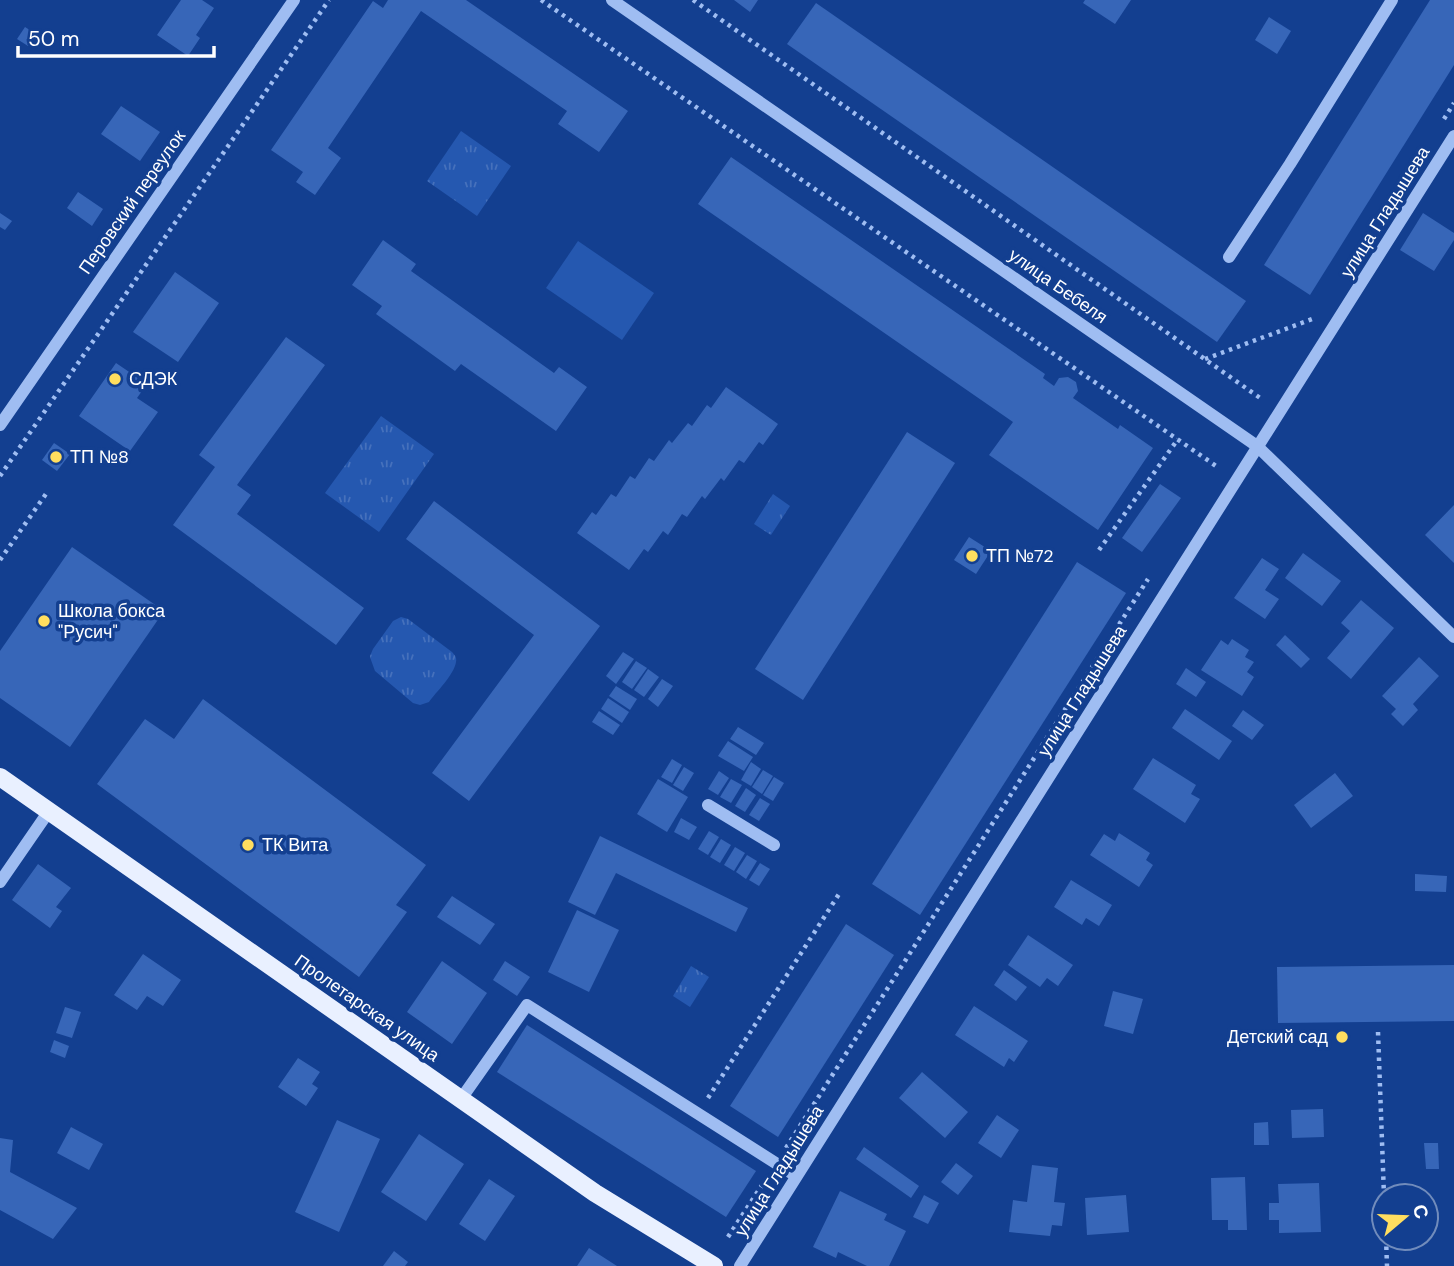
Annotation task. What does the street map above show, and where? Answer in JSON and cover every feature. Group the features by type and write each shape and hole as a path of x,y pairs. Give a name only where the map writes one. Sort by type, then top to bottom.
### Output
{"main road":[{"name":"Пролетарская улица","path":"0,776 595,1193 713,1266"}],"street":[{"name":"Перовский переулок","path":"0,425 294,0"},
{"name":"улица Бебеля","path":"612,0 1257,446 1454,637"},
{"path":"1229,257 1392,0"},
{"name":"улица Гладышева","path":"740,1266 1454,136"},
{"path":"708,805 774,845"},
{"path":"0,882 49,811"},
{"path":"461,1099 527,1005 796,1176"}],"path":[{"path":"0,476 329,0"},
{"path":"541,0 1219,468"},
{"path":"693,0 1263,400"},
{"path":"1205,360 1316,318"},
{"path":"1099,550 1178,439"},
{"path":"0,559 48,491"},
{"path":"698,1114 839,894"},
{"path":"1378,1032 1383,1182"}],"green space":[{"path":"461,131 511,166 477,216 427,181"},
{"path":"578,241 654,293 622,340 546,288"},
{"path":"381,416 434,454 379,532 325,493"},
{"path":"773,494 790,506 771,535 754,524"},
{"path":"401,617 408,619 452,652 456,658 455,667 444,683 429,702 420,705 413,703 375,671 370,656 393,621"},
{"path":"691,966 709,977 690,1007 673,996"}],"building":[{"path":"181,0 202,0 214,8 196,35 200,38 188,56 157,35"},
{"path":"388,0 466,0 628,111 599,152 558,124 567,111 421,11 328,148 341,158 315,195 296,182 303,172 271,150 373,1 383,8"},
{"path":"734,0 758,0 750,12"},
{"path":"1085,0 1131,0 1115,24 1083,3"},
{"path":"1430,0 1454,0 1454,65 1310,295 1264,265"},
{"path":"816,3 1246,301 1217,342 787,44"},
{"path":"1269,17 1291,31 1277,54 1255,40"},
{"path":"25,27 36,34 28,46 17,39"},
{"path":"121,106 160,132 140,161 101,134"},
{"path":"731,157 1045,374 1043,378 1054,386 1059,378 1068,377 1076,382 1078,391 1073,398 1118,429 1120,425 1153,448 1098,530 989,455 1013,422 698,204"},
{"path":"78,192 103,209 92,226 67,208"},
{"path":"0,213 12,221 5,230 0,227"},
{"path":"1423,213 1454,233 1454,240 1434,271 1400,250"},
{"path":"383,240 416,264 411,271 554,373 559,367 587,387 556,431 461,364 455,371 376,314 382,306 352,285"},
{"path":"175,272 219,303 178,362 133,332"},
{"path":"286,337 325,365 237,485 251,495 237,514 364,608 336,645 173,525 215,467 199,455"},
{"path":"116,363 147,384 137,398 158,412 130,451 79,416"},
{"path":"726,387 778,424 763,445 759,442 744,463 739,460 724,481 721,478 705,499 702,496 687,517 682,514 668,535 663,531 648,552 644,549 629,570 577,533 592,512 596,515 611,494 616,497 630,476 635,479 649,458 654,461 669,440 672,443 688,423 692,426 707,405 711,408"},
{"path":"907,432 955,463 803,700 755,669"},
{"name":"ТП №8","path":"54,443 70,454 57,471 42,460"},
{"path":"1160,484 1181,498 1142,552 1122,538"},
{"path":"434,501 600,626 469,801 432,773 534,635 406,539"},
{"path":"1454,505 1454,563 1425,535"},
{"name":"ТП №72","path":"969,537 991,551 976,574 954,560"},
{"path":"72,547 164,611 70,747 0,698 0,651"},
{"path":"1303,553 1341,581 1322,606 1285,578"},
{"path":"1262,558 1279,569 1265,590 1279,599 1265,619 1234,598"},
{"path":"1077,562 1126,593 920,915 872,884"},
{"path":"1361,600 1394,628 1351,679 1327,658 1350,631 1341,623"},
{"path":"1285,635 1310,659 1301,668 1276,645"},
{"path":"1232,639 1249,650 1245,657 1254,662 1247,672 1254,677 1242,696 1201,670 1221,640 1228,645"},
{"path":"623,652 634,659 616,684 606,676"},
{"path":"1419,657 1439,676 1413,704 1418,710 1403,726 1391,714 1396,709 1382,696"},
{"path":"636,661 647,668 632,689 622,682"},
{"path":"1186,668 1206,682 1196,697 1176,684"},
{"path":"648,669 659,677 644,697 634,690"},
{"path":"662,679 673,686 658,707 648,699"},
{"path":"616,686 637,699 630,710 609,696"},
{"path":"608,698 629,712 622,723 601,709"},
{"name":"ТК Вита","path":"203,699 426,865 396,905 407,912 359,977 97,784 145,719 174,739"},
{"path":"1185,709 1232,741 1219,760 1172,728"},
{"path":"1243,710 1264,725 1252,740 1232,726"},
{"path":"599,711 620,725 613,735 592,722"},
{"path":"738,727 764,743 756,755 730,739"},
{"path":"728,741 753,757 744,771 718,756"},
{"path":"1153,758 1196,785 1191,794 1200,799 1185,823 1133,789"},
{"path":"672,759 682,765 672,783 661,777"},
{"path":"751,762 761,769 751,786 741,780"},
{"path":"684,767 694,773 683,791 673,785"},
{"path":"763,770 773,776 762,794 752,787"},
{"path":"719,771 729,778 718,795 708,789"},
{"path":"1335,773 1353,796 1311,828 1294,805"},
{"path":"774,777 784,783 773,801 763,795"},
{"path":"658,779 688,797 667,832 637,814"},
{"path":"731,779 742,785 731,803 720,797"},
{"path":"746,788 756,795 745,812 735,806"},
{"path":"760,798 770,804 759,821 749,815"},
{"path":"681,818 697,827 689,840 674,832"},
{"path":"709,831 719,837 708,855 698,849"},
{"path":"1119,833 1150,853 1146,860 1153,865 1139,887 1090,855 1104,834 1115,841"},
{"path":"600,836 748,908 736,932 616,873 595,915 568,902"},
{"path":"721,839 731,845 720,863 710,857"},
{"path":"735,847 745,853 734,871 724,865"},
{"path":"747,855 757,861 746,879 736,872"},
{"path":"760,863 770,869 759,886 749,880"},
{"path":"38,864 71,888 56,907 62,911 50,928 12,900"},
{"path":"1415,874 1447,876 1446,892 1415,891"},
{"path":"1071,880 1112,905 1099,926 1086,918 1082,925 1054,907"},
{"path":"452,896 495,924 480,945 437,917"},
{"path":"577,910 619,930 589,992 548,972"},
{"path":"846,924 894,955 778,1137 730,1106"},
{"path":"1028,935 1073,965 1058,986 1047,978 1040,987 1008,965"},
{"path":"143,954 181,980 163,1006 147,996 137,1010 114,995"},
{"path":"442,961 487,993 452,1044 407,1012"},
{"path":"505,961 530,977 517,996 493,980"},
{"path":"1454,965 1454,1021 1278,1023 1277,967"},
{"path":"1004,970 1027,987 1016,1001 994,985"},
{"path":"1113,991 1143,999 1133,1034 1104,1026"},
{"path":"974,1006 1028,1041 1014,1062 1009,1058 1004,1067 955,1035"},
{"path":"65,1007 81,1012 72,1038 56,1033"},
{"path":"527,1025 756,1171 726,1217 497,1072"},
{"path":"54,1040 69,1046 65,1058 50,1052"},
{"path":"298,1058 320,1072 312,1084 318,1088 306,1106 278,1087"},
{"path":"922,1072 968,1112 945,1138 899,1098"},
{"path":"1323,1109 1324,1137 1292,1138 1291,1110"},
{"path":"997,1115 1019,1130 1001,1158 978,1143"},
{"path":"337,1120 380,1139 339,1232 295,1212"},
{"path":"1268,1122 1269,1145 1254,1145 1254,1123"},
{"path":"71,1127 103,1144 89,1170 57,1153"},
{"path":"419,1134 464,1164 426,1221 381,1192"},
{"path":"0,1138 13,1140 10,1172 77,1208 53,1239 0,1210"},
{"path":"1424,1143 1438,1143 1439,1169 1426,1169"},
{"path":"864,1147 919,1186 911,1198 856,1159"},
{"path":"956,1163 973,1176 958,1195 941,1182"},
{"path":"1032,1165 1058,1168 1054,1202 1065,1203 1062,1226 1052,1225 1050,1236 1009,1232 1013,1200 1027,1202"},
{"path":"1245,1177 1247,1230 1228,1230 1228,1220 1212,1220 1211,1178"},
{"path":"489,1179 515,1196 485,1241 459,1224"},
{"path":"1319,1183 1321,1232 1279,1233 1279,1220 1269,1220 1269,1203 1279,1203 1278,1184"},
{"path":"840,1191 887,1214 884,1220 906,1231 889,1266 867,1266 838,1252 836,1258 813,1247"},
{"path":"924,1195 939,1203 928,1224 913,1217"},
{"path":"1126,1195 1129,1232 1087,1235 1085,1198"},
{"path":"589,1248 617,1266 577,1266"},
{"path":"394,1251 408,1262 405,1266 383,1266"}],"place":[{"name":"СДЭК","path":"115,379"},
{"name":"ТП №8","path":"56,457"},
{"name":"ТП №72","path":"972,556"},
{"name":"Школа бокса \"Русич\"","path":"44,621"},
{"name":"ТК Вита","path":"248,845"},
{"name":"Детский сад","path":"1342,1037"}]}
